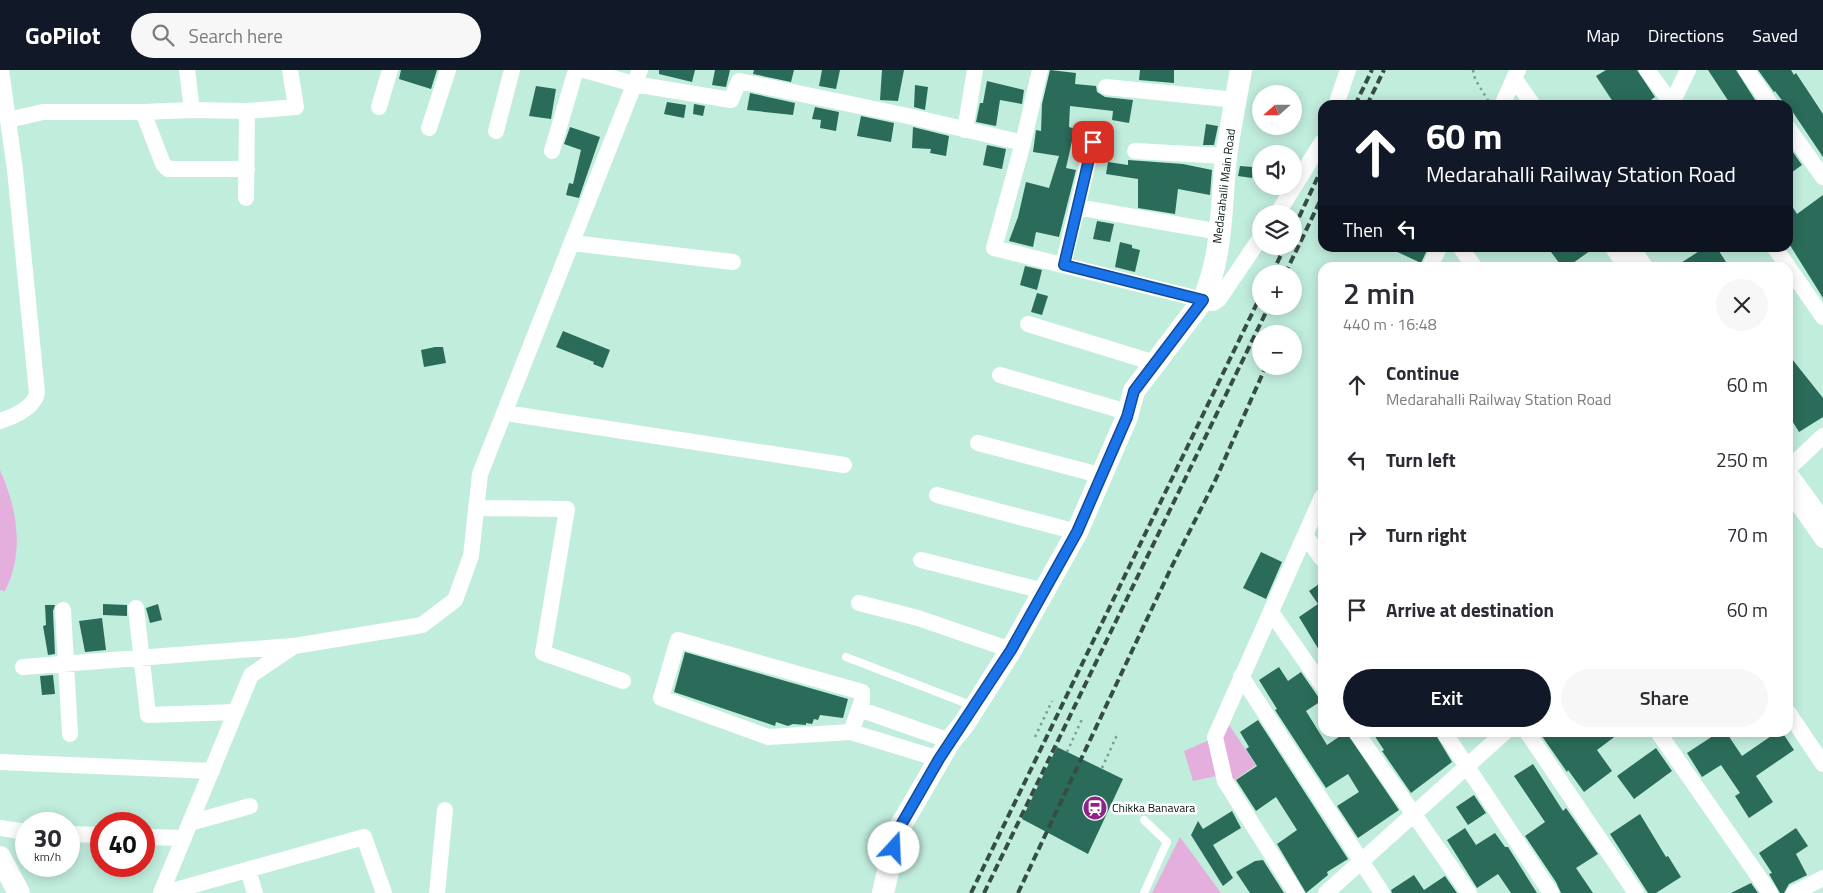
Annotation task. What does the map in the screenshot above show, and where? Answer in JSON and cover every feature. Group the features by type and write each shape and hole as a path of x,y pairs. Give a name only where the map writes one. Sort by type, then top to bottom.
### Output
{"street":[{"path":"0,421 10,418 31,405 37,393 1,70"},
{"path":"187,70 192,110"},
{"path":"8,120 43,112 246,111 296,108 290,70"},
{"path":"378,106 390,70"},
{"path":"429,128 448,70"},
{"path":"496,131 512,70"},
{"path":"964,130 975,70"},
{"path":"1040,70 1023,143 994,248 1213,303 1219,299 1252,250"},
{"name":"Medarahalli Main Road","path":"883,893 897,832 945,750 1011,650 1077,532 1127,417 1134,391 1203,300 1208,290 1220,232 1226,156 1241,70"},
{"path":"1338,100 1348,70"},
{"path":"1647,70 1670,100"},
{"path":"1675,100 1688,70"},
{"path":"1746,70 1767,100"},
{"path":"552,151 586,71 637,77 731,100 739,82 908,116 1023,143"},
{"path":"1503,100 1516,74"},
{"path":"1516,74 1530,100"},
{"path":"23,667 294,646 422,625 455,600 470,556 480,474 637,77"},
{"path":"1106,87 1236,100"},
{"path":"246,111 246,198"},
{"path":"143,112 163,164 168,168 247,169"},
{"path":"1793,135 1823,177"},
{"path":"1064,265 1093,142"},
{"path":"1283,205 1318,148"},
{"path":"1135,151 1226,156"},
{"path":"1077,207 1220,232"},
{"path":"572,243 733,262"},
{"path":"1793,273 1821,311"},
{"path":"1028,324 1155,363"},
{"path":"1000,376 1117,409 1127,417"},
{"path":"505,413 844,465"},
{"path":"1793,465 1823,436"},
{"path":"978,443 1102,476"},
{"path":"1793,477 1823,519"},
{"path":"937,496 1077,532"},
{"path":"1793,497 1823,540"},
{"path":"1296,893 1226,781 1215,737 1318,506"},
{"path":"476,508 567,509 543,653 623,681"},
{"path":"1305,535 1318,553"},
{"path":"921,560 1044,591"},
{"path":"859,603 918,618 1011,650"},
{"path":"136,608 148,715 236,712"},
{"path":"63,610 68,664 70,734"},
{"path":"1271,612 1318,679"},
{"path":"851,732 859,709 862,692 678,640 661,698 768,737 851,732 945,750"},
{"path":"163,893 251,675 294,646"},
{"path":"1241,676 1382,893"},
{"path":"859,709 945,750"},
{"path":"1793,719 1823,764"},
{"path":"1360,737 1469,893"},
{"path":"1447,737 1551,893"},
{"path":"1326,893 1499,737"},
{"path":"1530,737 1636,893"},
{"path":"1661,737 1770,893"},
{"path":"0,762 212,771"},
{"path":"190,823 250,806"},
{"path":"437,893 445,810"},
{"path":"0,828 15,830"},
{"path":"155,837 184,838"},
{"path":"163,893 364,837 384,893"},
{"path":"0,857 19,893"},
{"path":"248,870 255,893"},
{"path":"1794,893 1823,878"}],"lane":[{"path":"846,657 975,707"},
{"path":"1144,820 1167,842 1144,893"}],"path":[{"path":"1473,70 1475,80 1498,100"},
{"path":"1035,737 1052,701"},
{"path":"1067,752 1083,717"},
{"path":"1102,768 1118,735"}],"shaded area":[{"path":"0,470 11,500 17,545 15,561 5,591 0,590"},
{"path":"1225,719 1256,765 1236,779 1227,779 1217,737"},
{"path":"1212,739 1221,775 1193,781 1184,751"},
{"path":"1180,837 1221,893 1152,893"}],"building":[{"path":"401,70 437,70 431,89 399,79"},
{"path":"659,70 695,70 692,82 659,74"},
{"path":"715,70 730,70 726,87 712,85"},
{"path":"754,70 794,70 791,82 753,74"},
{"path":"822,70 840,70 836,89 819,86"},
{"path":"882,70 904,70 898,101 880,100"},
{"path":"1050,70 1076,73 1075,84 1096,86 1097,92 1105,97 1133,100 1129,123 1112,120 1113,111 1070,106 1069,127 1089,133 1082,144 1072,141 1066,168 1076,170 1059,237 1036,232 1033,247 1009,241 1018,217 1026,182 1049,188 1059,156 1033,152 1036,130 1041,131 1042,104"},
{"path":"1140,70 1174,70 1174,83 1139,80"},
{"path":"1606,70 1637,70 1655,97 1651,100 1612,100 1596,76"},
{"path":"1708,70 1736,70 1755,100 1728,100"},
{"path":"1758,70 1791,70 1794,75 1796,73 1823,114 1823,157 1793,112 1793,100 1782,100"},
{"path":"987,81 1024,90 1022,104 1000,100 996,126 976,122 980,103 983,103"},
{"path":"915,85 928,87 925,110 914,107"},
{"path":"536,86 556,89 551,119 529,116"},
{"path":"750,93 795,103 793,115 747,110"},
{"path":"667,102 686,105 684,118 664,114"},
{"path":"694,104 705,106 703,116 693,114"},
{"path":"815,107 839,112 836,131 820,128 821,120 812,119"},
{"path":"861,116 894,123 891,142 857,136"},
{"path":"1206,124 1218,126 1214,145 1203,145"},
{"path":"570,127 600,137 579,198 566,195 569,183 573,184 581,150 564,144"},
{"path":"913,127 949,136 946,156 930,153 931,149 912,148"},
{"path":"987,145 1006,149 1002,169 983,165"},
{"path":"1793,152 1802,165 1793,171"},
{"path":"1128,160 1183,164 1212,170 1210,195 1178,189 1175,214 1138,208 1138,179 1106,174 1108,162 1128,165"},
{"path":"1240,166 1252,167 1252,178 1238,176"},
{"path":"1823,195 1823,298 1793,250 1793,208 1797,214"},
{"path":"1097,221 1114,224 1110,242 1093,239"},
{"path":"1120,242 1132,245 1132,248 1140,250 1135,272 1115,267"},
{"path":"1398,252 1426,252 1421,262"},
{"path":"1551,252 1588,252 1574,262 1558,262"},
{"path":"1698,252 1720,252 1726,262 1682,262"},
{"path":"1025,266 1042,270 1037,290 1020,285"},
{"path":"1037,293 1048,296 1042,315 1031,312"},
{"path":"563,331 610,350 603,368 593,364 594,362 556,347"},
{"path":"443,347 446,363 424,367 421,350"},
{"path":"1793,360 1823,398 1823,417 1799,432 1793,422"},
{"path":"1261,552 1282,562 1266,599 1243,588"},
{"path":"1318,585 1318,604 1309,591"},
{"path":"103,604 127,605 127,616 103,615"},
{"path":"158,604 162,620 150,623 146,608"},
{"path":"1318,604 1318,648 1299,617"},
{"path":"45,605 55,605 53,611 55,654 48,655 43,626 46,625"},
{"path":"102,618 106,650 85,652 79,621"},
{"path":"685,652 848,699 843,718 820,715 818,720 814,719 812,724 793,724 788,726 776,722 775,726 674,692"},
{"path":"1279,667 1288,681 1301,672 1318,697 1318,703 1306,711 1318,730 1318,737 1322,737 1327,745 1339,737 1349,737 1399,810 1358,838 1337,806 1359,792 1348,774 1326,788 1275,710 1277,709 1259,680"},
{"path":"53,675 55,694 42,695 40,676"},
{"path":"1258,720 1348,859 1327,872 1328,875 1306,893 1277,844 1297,830 1276,797 1256,811 1236,780 1257,766 1246,749 1249,747 1240,732"},
{"path":"1375,737 1437,737 1452,762 1411,793 1382,751 1384,750"},
{"path":"1542,737 1614,737 1597,750 1612,771 1584,792 1568,770 1567,772"},
{"path":"1711,737 1729,737 1742,756 1770,737 1785,737 1794,750 1756,776 1773,802 1749,818 1735,796 1740,793 1721,765 1702,777 1687,753"},
{"path":"1057,747 1123,779 1088,854 1022,819"},
{"path":"1656,748 1672,771 1634,799 1617,776"},
{"path":"1533,764 1563,811 1566,808 1598,854 1576,868 1593,893 1561,893 1556,882 1525,836 1545,822 1514,776"},
{"path":"1474,795 1486,813 1468,825 1456,807"},
{"path":"1232,811 1241,828 1213,845 1233,878 1223,886 1191,835 1198,821 1203,829"},
{"path":"1640,814 1666,857 1668,856 1681,877 1656,893 1648,893 1610,834"},
{"path":"1465,828 1476,845 1495,833 1505,847 1508,847 1537,893 1511,893 1498,874 1477,888 1447,840"},
{"path":"1796,828 1808,846 1796,854 1807,875 1789,884 1784,893 1780,893 1769,874 1772,873 1759,853"},
{"path":"1263,860 1284,893 1250,893 1236,872 1255,861"},
{"path":"1414,875 1424,890 1445,876 1457,893 1392,893 1391,890"},
{"path":"1751,883 1758,893 1731,893"}],"railway":[{"path":"1357,100 1372,70"},
{"path":"1369,100 1384,70"},
{"path":"1302,211 1318,177"},
{"path":"1289,265 1318,205"},
{"path":"1276,265 1281,255"},
{"path":"971,893 1252,314"},
{"path":"984,893 1265,315"},
{"path":"1018,893 1172,566 1215,481 1262,375"}],"place":[{"name":"Chikka Banavara","path":"1095,808"}],"route":[{"path":"894,848 897,832 939,759 950,741 964,724 1011,650 1077,532 1127,417 1134,391 1203,300 1064,265 1093,142"}]}
